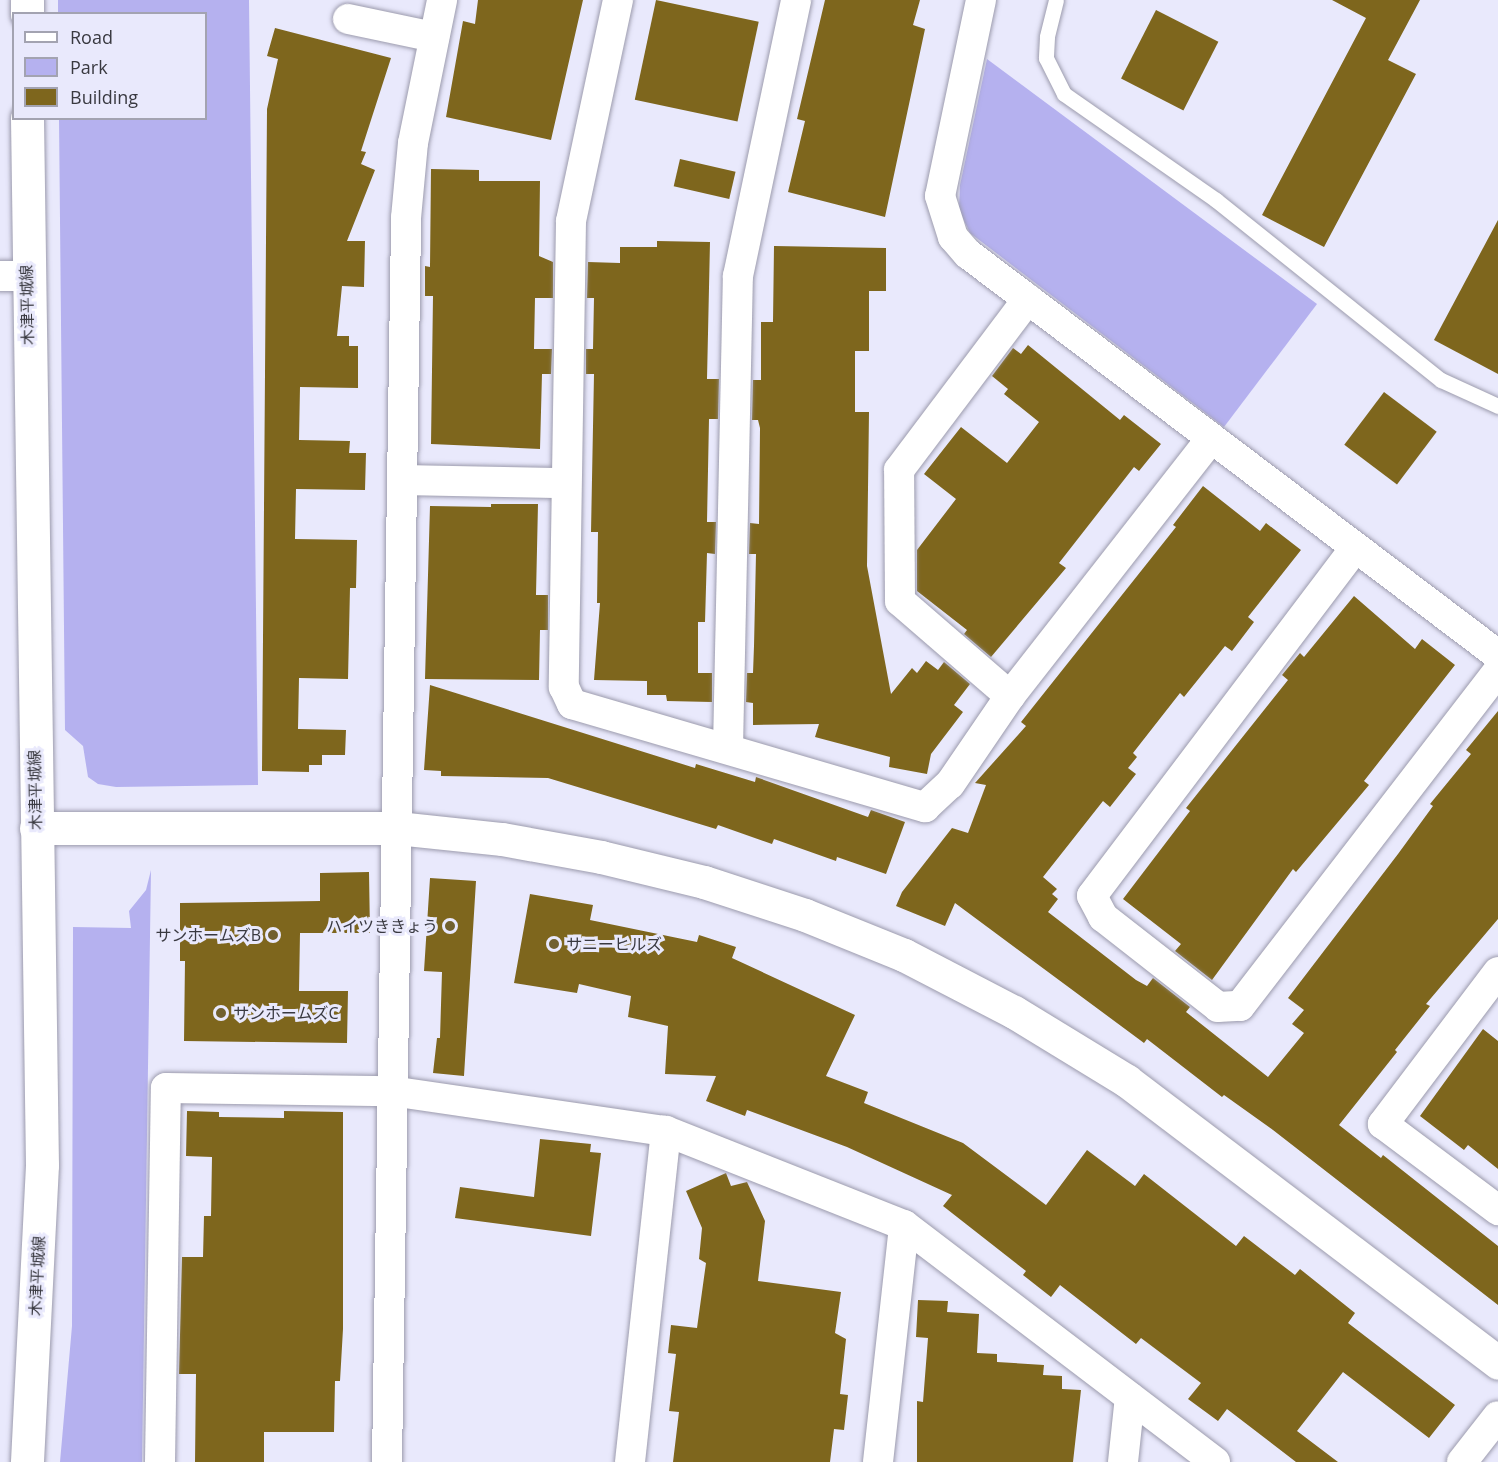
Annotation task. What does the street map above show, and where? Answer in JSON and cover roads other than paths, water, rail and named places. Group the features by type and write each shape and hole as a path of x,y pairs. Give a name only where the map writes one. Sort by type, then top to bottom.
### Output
{"street":[{"path":"387,1462 391,1091 404,480 406,218 413,143 442,0"},
{"path":"618,0 571,221 564,687 572,704 925,807 950,784 1010,696 1211,439"},
{"path":"728,748 738,276 796,0"},
{"path":"981,0 940,196 953,237 968,254 1498,655"},
{"path":"348,19 434,37"},
{"name":"木津平城線","path":"27,120 13,276 36,828 42,1166 27,1462"},
{"path":"1010,696 900,601 899,470 1028,299"},
{"path":"404,480 566,483"},
{"path":"1355,548 1092,896 1103,917 1218,1007 1240,1006 1498,671"},
{"path":"36,828 396,828 524,843 704,882 805,915 904,955 1014,1012 1126,1081 1498,1363"},
{"path":"1498,972 1383,1124 1498,1210"},
{"path":"159,1462 166,1088 391,1091 666,1131 904,1225 1215,1462"},
{"path":"630,1462 666,1131"},
{"path":"878,1462 904,1225"},
{"path":"1123,1462 1130,1397"},
{"path":"1462,1462 1498,1416"}],"lane":[{"path":"1056,0 1047,37 1046,58 1065,94 1216,200 1441,380 1498,406"}],"place":[{"name":"ハイツききょう","path":"450,926"},
{"name":"サンホームズB","path":"273,935"},
{"name":"サニーヒルズ","path":"554,944"},
{"name":"サンホームズC","path":"221,1013"}]}
